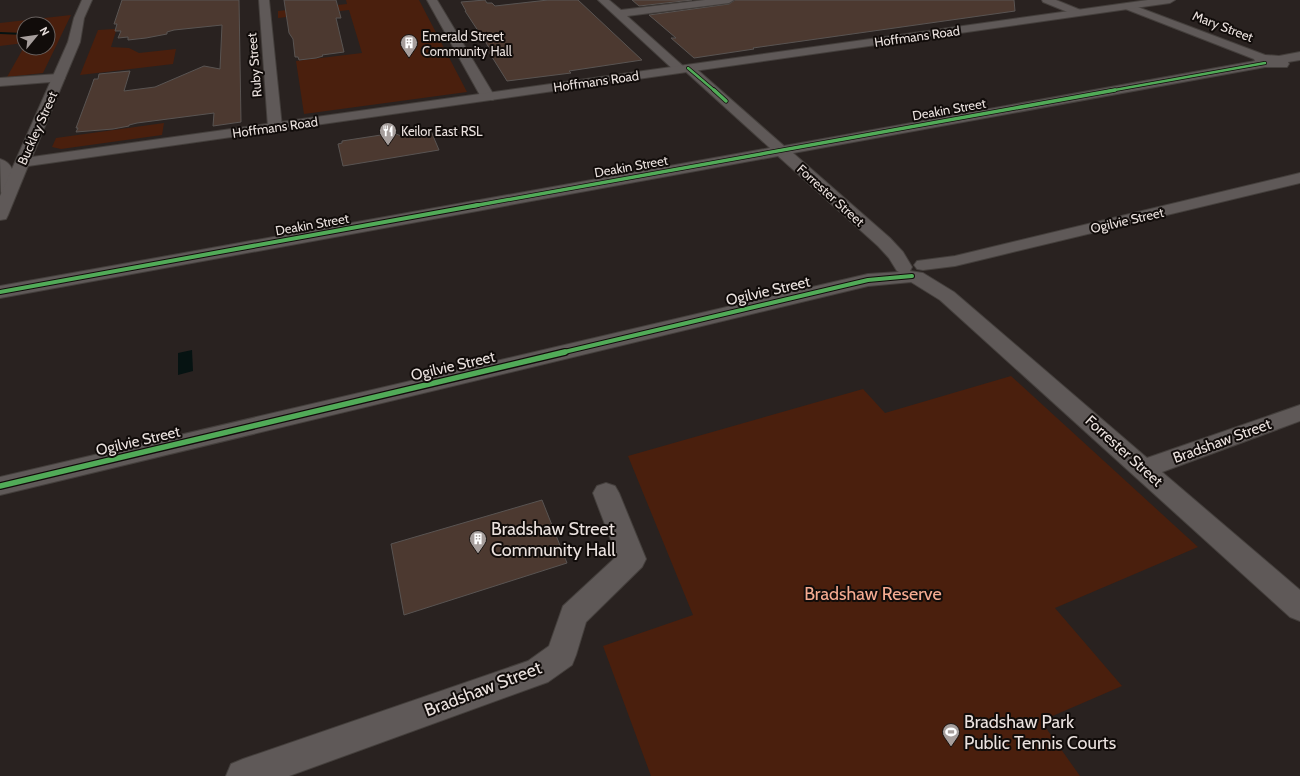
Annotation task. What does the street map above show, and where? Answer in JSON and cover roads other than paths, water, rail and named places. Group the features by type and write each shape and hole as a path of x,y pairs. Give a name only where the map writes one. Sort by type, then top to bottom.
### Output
{"street":[{"name":"Buckley Street","path":"0,215 74,42 79,18 87,0"},
{"name":"Buckley Street","path":"74,42 91,17 98,0"},
{"name":"Ruby Street","path":"264,0 275,127"},
{"path":"432,0 488,97"},
{"name":"Forrester Street","path":"603,0 782,150 884,242 897,256 917,270 1300,608"},
{"path":"618,14 729,0"},
{"path":"1047,0 1079,13"},
{"name":"Hoffmans Road","path":"21,163 1170,0"},
{"name":"Mary Street","path":"1128,6 1296,70"},
{"name":"Deakin Street","path":"0,292 1300,56"},
{"path":"1,82 59,78"},
{"path":"0,164 5,168 9,192"},
{"name":"Ogilvie Street","path":"0,486 875,278 917,270 944,267 955,261 1300,178"},
{"name":"Bradshaw Street","path":"1143,469 1300,413"},
{"name":"Bradshaw Street","path":"243,776 449,702 538,672 561,655 573,615 632,559 606,493"}],"waterway":[{"path":"0,33 16,34"}],"place":[{"name":"Emerald Street Community Hall","path":"409,58"},
{"name":"Keilor East RSL","path":"388,146"},
{"name":"Bradshaw Street Community Hall","path":"478,554"},
{"name":"Bradshaw Park Public Tennis Courts","path":"951,747"}],"park label":[{"name":"Bradshaw Reserve","path":"873,594"}]}
